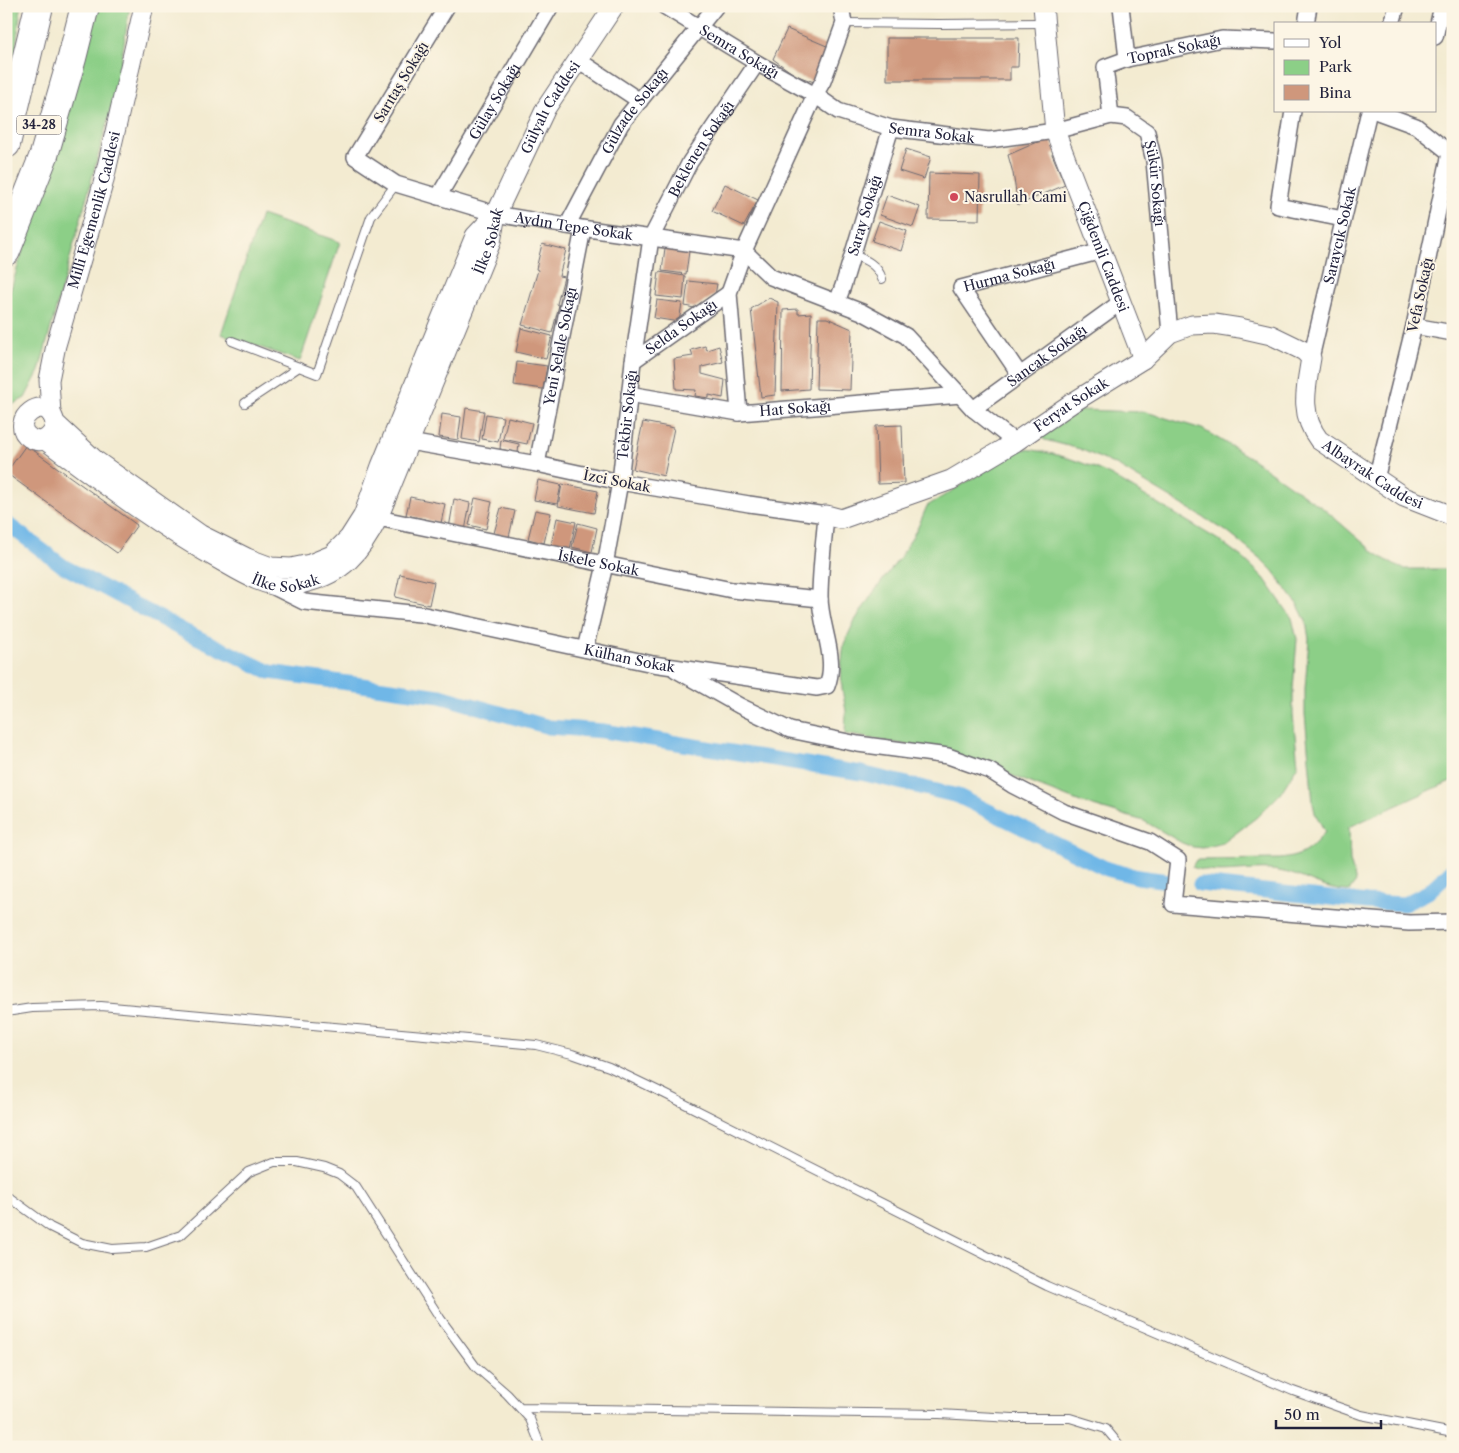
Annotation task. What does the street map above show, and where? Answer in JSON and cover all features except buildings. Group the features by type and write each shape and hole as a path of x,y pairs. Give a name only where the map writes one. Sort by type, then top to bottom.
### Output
{"highway":[{"name":"34-28","path":"6,144 39,6"},
{"name":"34-28","path":"6,242 49,90 68,6"},
{"path":"6,250 44,155 85,6"}],"street":[{"name":"Milli Egemenlik Caddesi","path":"33,420 42,367 108,138 136,6"},
{"name":"Milli Egemenlik Caddesi","path":"33,420 49,380 56,345 106,176 144,6"},
{"name":"Sarıtaş Sokağı","path":"354,157 447,6"},
{"name":"Gülay Sokağı","path":"438,197 551,6"},
{"name":"Gülyalı Caddesi","path":"496,214 546,108 614,6"},
{"name":"Semra Sokağı","path":"664,6 757,63 815,95"},
{"name":"Gülzade Sokağı","path":"567,226 621,124 716,6"},
{"path":"739,412 729,293 744,251 815,95 823,82 844,22 841,6"},
{"name":"Toprak Sokağı","path":"1121,6 1127,60 1222,39 1274,41"},
{"path":"1306,22 1309,6"},
{"path":"1393,22 1397,6"},
{"path":"1436,33 1442,6"},
{"name":"Çiğdemli Caddesi","path":"1044,15 1056,131 1143,359"},
{"path":"578,60 640,101"},
{"path":"1056,131 1111,116 1105,67 1127,60"},
{"name":"Beklenen Sokağı","path":"652,238 690,162 757,63"},
{"name":"Semra Sokak","path":"815,95 838,111 891,128 989,140 1056,131"},
{"path":"1293,112 1278,206 1343,219"},
{"name":"Saraycık Sokak","path":"1311,358 1368,112"},
{"name":"Vefa Sokağı","path":"1376,479 1414,326 1450,153 1417,118 1381,112"},
{"name":"Şükür Sokağı","path":"1111,116 1127,118 1146,132 1154,161 1170,333"},
{"name":"Saray Sokağı","path":"837,302 891,128"},
{"name":"Aydın Tepe Sokak","path":"354,157 396,184 496,214 584,229 744,251"},
{"name":"İlke Sokak","path":"45,440 196,548 243,574 268,584 290,587 316,580 339,570 356,553 378,518 401,439 475,236 496,214"},
{"name":"Yeni Şelale Sokağı","path":"536,464 584,229"},
{"name":"Tekbir Sokağı","path":"585,650 606,565 620,482 633,361 652,238"},
{"path":"744,251 771,277 862,312 906,336 973,409 1015,442"},
{"name":"Hurma Sokağı","path":"1020,375 961,288 1102,251"},
{"name":"Selda Sokağı","path":"633,361 729,293"},
{"name":"Sancak Sokağı","path":"973,409 1121,302"},
{"name":"Feryat Sokak","path":"826,515 840,519 951,480 1015,442 1072,403 1143,359 1170,333 1192,324 1214,324 1271,335 1304,351 1311,358"},
{"path":"1414,326 1453,333"},
{"name":"Albayrak Caddesi","path":"1311,358 1305,397 1307,420 1311,430 1319,440 1404,497 1452,513"},
{"name":"Hat Sokağı","path":"629,394 739,412 960,395"},
{"path":"6,420 33,420"},
{"name":"Milli Egemenlik Caddesi","path":"33,420 53,433 45,440"},
{"name":"İlke Sokak","path":"33,420 95,460 201,535 247,558 271,567 291,568 310,564 332,555 349,538 363,516 401,439"},
{"name":"İzci Sokak","path":"401,439 620,482 826,515"},
{"name":"Külhan Sokak","path":"268,584 304,602 420,614 668,666 818,688 827,686 830,677 830,659 820,599 826,515"},
{"name":"İskele Sokak","path":"378,518 732,590 820,599"},
{"path":"668,666 740,706 790,730 858,744 948,756 990,771 1012,785 1064,812 1150,842 1178,860 1173,904 1409,922 1453,922"}],"lane":[{"path":"844,22 939,24 1044,15"},
{"path":"232,341 317,374 371,217 396,184"},
{"path":"852,255 868,261 878,270 882,279"},
{"path":"245,403 299,367"},
{"path":"6,1012 32,1008 101,1006 527,1044 572,1054 610,1067 1066,1294 1293,1391 1360,1415 1453,1433"},
{"path":"6,1195 50,1227 82,1243 112,1249 146,1247 181,1235 249,1172 274,1162 297,1162 324,1168 339,1174 356,1187 440,1318 476,1367 508,1394 530,1419 540,1447"},
{"path":"520,1408 939,1414 1013,1418 1070,1418 1106,1429 1121,1447"}],"green space":[{"path":"6,6 21,6 14,65 6,92"},
{"path":"98,6 130,6 117,87 39,371 25,398 6,408 6,305"},
{"path":"261,215 340,242 300,361 221,334"},
{"path":"1080,410 1146,412 1202,429 1249,457 1324,509 1375,553 1394,565 1404,569 1453,569 1453,780 1349,827 1350,861 1356,882 1349,891 1322,886 1279,871 1213,872 1192,867 1196,860 1280,859 1295,856 1310,848 1325,832 1315,813 1313,803 1305,714 1309,639 1306,621 1298,605 1273,571 1226,531 1118,466 1080,449 1045,440 1039,436"},
{"path":"1026,449 1081,462 1102,471 1220,541 1243,558 1264,578 1292,618 1297,639 1293,715 1298,765 1280,794 1257,817 1223,843 1203,848 1193,847 1182,843 1144,821 1083,803 1005,773 930,749 845,734 846,711 841,668 844,644 854,622 901,556 918,527 927,506 1019,450"}],"waterway":[{"path":"6,523 63,566 186,632 270,672 440,696 549,727 603,731 861,773 958,796 1107,869 1138,877 1168,881"},
{"path":"1200,884 1367,902 1404,904 1428,892 1453,869"}],"place":[{"name":"Nasrullah Cami","path":"954,197"}]}
